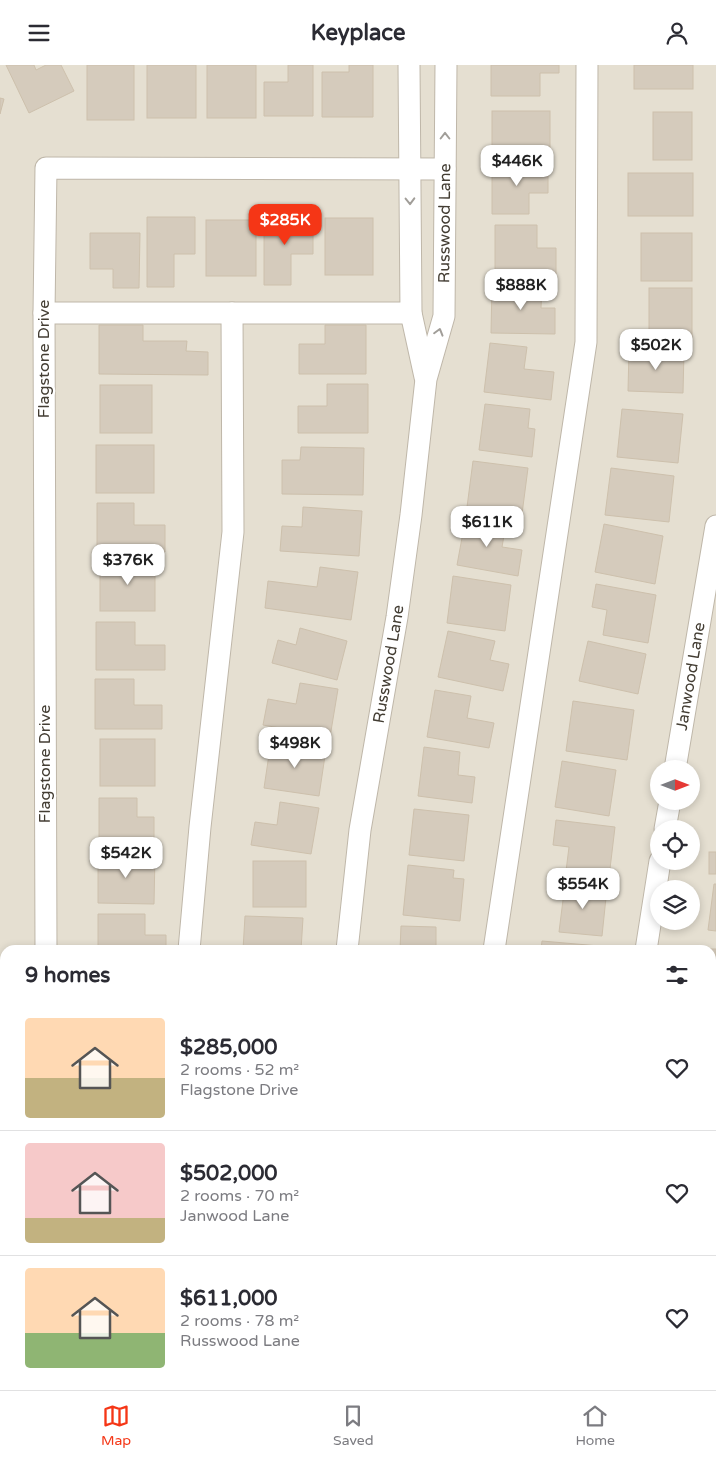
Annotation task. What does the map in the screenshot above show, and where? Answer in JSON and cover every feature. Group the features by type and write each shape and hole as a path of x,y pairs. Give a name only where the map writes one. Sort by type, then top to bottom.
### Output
{"street":[{"name":"Russwood Lane","path":"409,65 411,313 426,379"},
{"name":"Russwood Lane","path":"348,945 360,830 397,617 411,515 426,379 444,316 446,65"},
{"path":"495,945 586,342 587,65"},
{"name":"Flagstone Drive","path":"46,945 44,313 46,167 445,169"},
{"path":"44,313 411,313"},
{"path":"189,945 200,827 233,532 232,313"},
{"name":"Janwood Lane","path":"677,760 716,526"},
{"path":"647,945 659,870"}],"shaded area":[{"path":"0,65 716,65 716,945 0,945"}],"building":[{"path":"6,65 34,65 36,70 46,65 61,65 74,91 29,113"},
{"path":"87,65 134,65 134,120 87,120"},
{"path":"147,65 196,65 196,118 147,118"},
{"path":"207,65 256,65 256,118 207,118"},
{"path":"288,65 313,65 313,116 264,116 264,82 288,82"},
{"path":"349,65 373,65 373,117 322,117 322,72 349,72"},
{"path":"491,65 559,65 559,73 540,73 540,96 491,96"},
{"path":"634,65 693,65 693,89 634,89"},
{"path":"0,98 4,99 0,114"},
{"path":"492,111 550,111 550,156 492,156"},
{"path":"653,112 692,112 692,160 653,160"},
{"path":"492,165 548,165 548,193 529,193 529,214 492,214"},
{"path":"628,173 693,173 693,216 628,216"},
{"path":"147,217 195,217 195,254 174,254 174,287 147,287"},
{"path":"264,217 313,217 313,254 291,254 291,285 264,285"},
{"path":"325,218 373,218 373,275 325,275"},
{"path":"206,220 256,220 256,276 206,276"},
{"path":"495,225 537,225 537,248 556,248 556,274 495,274"},
{"path":"90,233 140,233 139,288 113,288 113,269 90,269"},
{"path":"641,233 692,233 692,281 641,281"},
{"path":"492,285 542,285 541,308 555,308 555,334 491,333"},
{"path":"649,288 692,288 692,341 649,341"},
{"path":"99,325 143,325 143,341 187,341 186,351 208,352 208,375 99,374"},
{"path":"325,325 366,325 366,374 299,374 299,344 325,344"},
{"path":"490,343 527,347 524,369 554,372 551,400 484,392"},
{"path":"629,350 684,351 683,393 628,391"},
{"path":"327,384 368,384 368,433 298,433 298,406 327,406"},
{"path":"100,385 152,385 152,433 100,433"},
{"path":"485,404 530,409 528,428 535,429 532,457 479,450"},
{"path":"622,409 683,414 678,463 617,457"},
{"path":"96,445 154,445 154,493 96,493"},
{"path":"301,447 364,448 363,495 282,494 282,460 300,460"},
{"path":"473,461 528,468 522,514 467,507"},
{"path":"611,468 674,476 669,522 605,515"},
{"path":"97,503 134,503 134,525 165,525 165,552 97,552"},
{"path":"303,507 362,511 359,556 280,551 282,526 302,527"},
{"path":"466,516 506,524 502,547 522,550 518,576 457,565"},
{"path":"604,524 663,536 655,584 595,572"},
{"path":"100,561 155,561 155,611 100,611"},
{"path":"320,567 358,572 351,620 265,608 268,581 317,587"},
{"path":"453,576 511,585 505,631 447,623"},
{"path":"596,584 656,595 648,643 603,635 607,610 592,607"},
{"path":"96,622 135,622 135,645 165,645 165,670 96,670"},
{"path":"300,628 347,641 337,680 272,663 278,640 296,645"},
{"path":"448,631 495,641 490,660 509,664 503,691 438,677"},
{"path":"588,641 646,654 638,694 579,681"},
{"path":"95,679 134,679 134,705 162,705 162,729 95,729"},
{"path":"300,683 338,689 330,737 263,725 268,699 296,704"},
{"path":"435,690 471,696 467,718 494,723 489,748 427,737"},
{"path":"573,701 634,710 627,760 566,751"},
{"path":"100,739 155,739 155,786 100,786"},
{"path":"271,741 326,749 319,796 264,788"},
{"path":"424,747 460,752 458,775 475,777 472,803 418,796"},
{"path":"562,761 616,770 609,816 555,807"},
{"path":"99,798 137,798 137,817 154,817 154,845 99,845"},
{"path":"280,802 319,808 311,854 251,845 255,822 277,825"},
{"path":"414,809 469,815 464,861 409,855"},
{"path":"556,820 615,827 609,877 566,871 569,847 553,845"},
{"path":"709,852 716,852 716,874 709,874"},
{"path":"98,855 155,855 154,904 98,903"},
{"path":"253,861 306,861 306,907 253,907"},
{"path":"408,865 454,870 453,878 464,879 460,921 403,915"},
{"path":"565,884 607,888 602,936 559,932"},
{"path":"714,884 716,884 716,931 708,930"},
{"path":"98,914 145,914 145,935 166,935 166,945 98,945"},
{"path":"245,916 303,918 301,945 243,945"},
{"path":"401,926 436,927 436,945 400,945"},
{"path":"542,941 588,945 542,945"}]}
